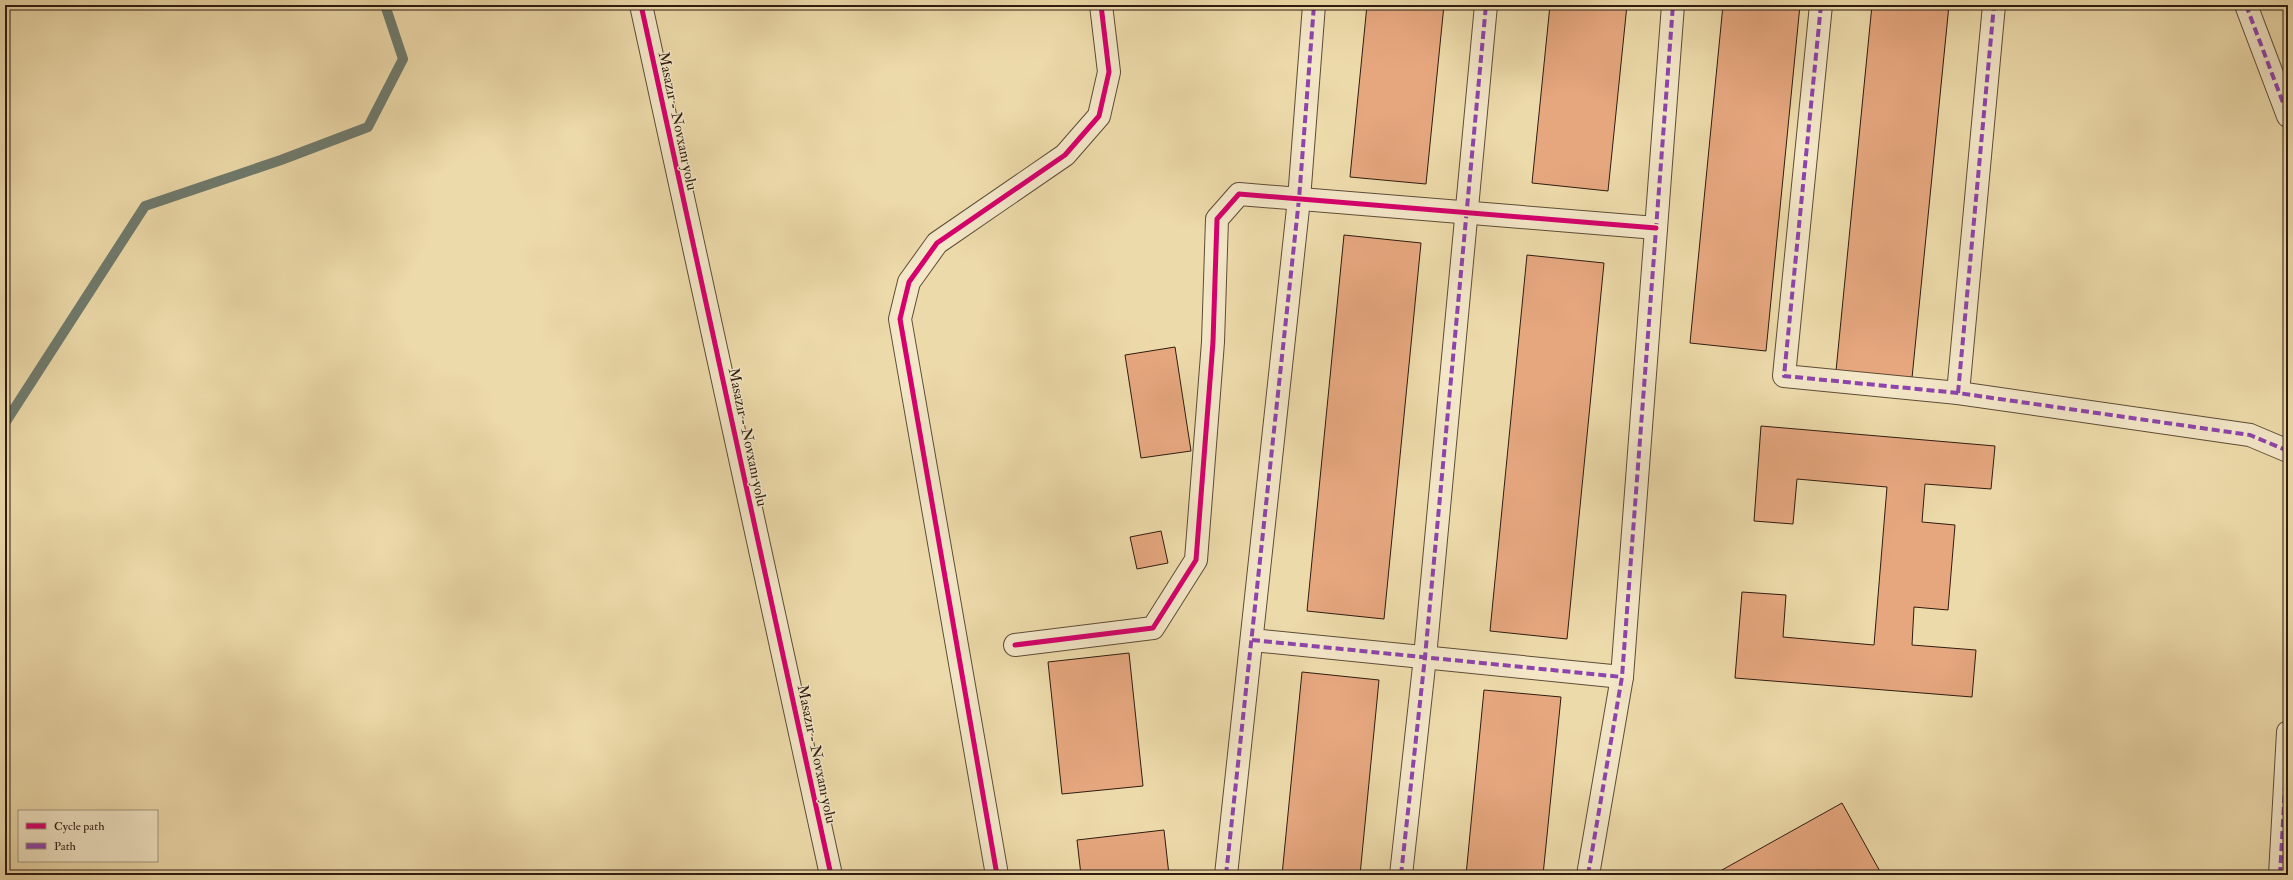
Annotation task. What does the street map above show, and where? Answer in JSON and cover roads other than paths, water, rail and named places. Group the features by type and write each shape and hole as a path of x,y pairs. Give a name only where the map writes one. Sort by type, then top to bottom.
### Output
{"street":[{"name":"Masazır - Novxanı yolu","path":"640,5 832,875"},
{"path":"997,875 900,319 909,282 937,243 1065,154 1099,116 1109,72 1100,5"},
{"path":"1226,875 1299,199 1314,5"},
{"path":"1401,875 1425,658 1486,5"},
{"path":"1588,875 1622,677 1673,5"},
{"path":"1821,5 1784,376 1958,393 2250,435 2288,451"},
{"path":"1958,393 1994,5"},
{"path":"2246,5 2288,116"},
{"path":"1015,645 1153,628 1196,560 1214,342 1217,219 1239,194 1656,228"},
{"path":"1252,640 1622,677"},
{"path":"2280,875 2288,732"}],"waterway":[{"path":"5,423 145,206 281,160 368,127 403,59 385,5"}]}
